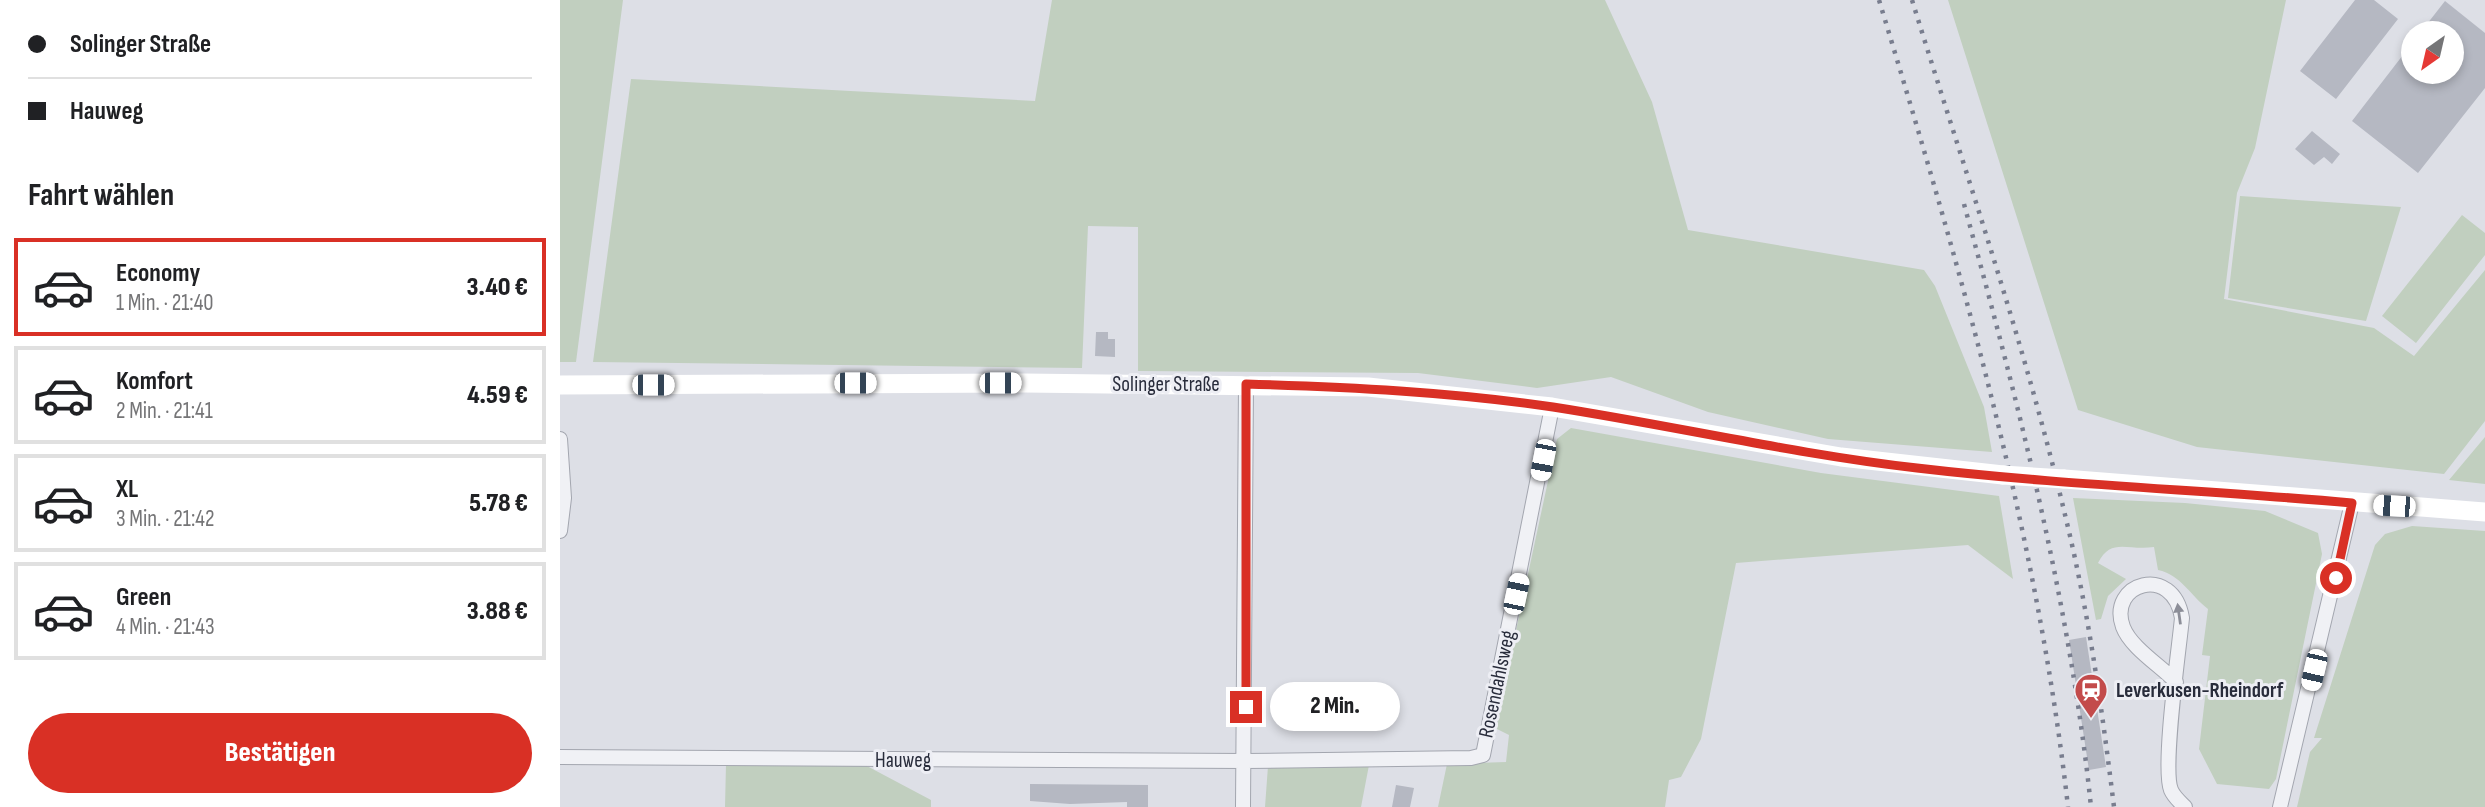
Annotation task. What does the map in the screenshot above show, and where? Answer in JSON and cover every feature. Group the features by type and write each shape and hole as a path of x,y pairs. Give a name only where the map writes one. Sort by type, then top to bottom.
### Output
{"main road":[{"name":"Solinger Straße","path":"560,385 1246,384 1368,387 1552,407 1841,457 2003,475 2485,512"}],"street":[{"path":"1243,807 1246,384"},
{"name":"Rosendahlsweg","path":"1483,755 1552,407"},
{"path":"560,439 564,498 560,531"},
{"path":"2280,807 2352,503"},
{"path":"2176,682 2123,629 2123,604 2138,586 2150,583 2163,586 2180,606 2176,682 2168,767 2171,790 2185,807"},
{"name":"Hauweg","path":"560,757 1245,761 1471,758 1483,755"}],"green space":[{"path":"560,0 623,0 576,362 560,362"},
{"path":"1052,0 1605,0 1652,102 1688,230 1924,270 1935,286 1984,407 1992,452 1828,439 1708,412 1611,377 1537,388 1418,373 1138,371 1138,227 1088,226 1082,368 593,362 631,79 1035,101"},
{"path":"1948,0 2286,0 2255,148 2237,193 2224,299 2374,328 2414,356 2485,270 2485,421 2444,474 2197,447 2078,410"},
{"path":"2240,196 2401,207 2366,321 2228,298"},
{"path":"2462,215 2485,233 2485,255 2416,343 2382,316"},
{"path":"1571,428 1821,473 1999,496 2013,579 1968,545 1736,563 1701,739 1681,777 1669,780 1665,807 1438,807 1447,764 1506,762 1509,735 1495,728 1557,439"},
{"path":"2485,437 2485,484 2449,480"},
{"path":"2073,498 2185,503 2265,511 2318,533 2322,554 2276,779 2269,789 2217,784 2199,749 2210,656 2202,655 2208,609 2173,576 2158,570 2154,547 2121,547 2108,550 2098,563 2126,579 2108,596 2101,619 2096,620"},
{"path":"2412,526 2485,531 2485,807 2297,807 2310,752 2322,738 2314,738 2375,545 2385,534"},
{"path":"726,764 865,765 931,800 931,807 725,807"},
{"path":"1369,765 1361,807 1265,807 1268,766"}],"building":[{"path":"2355,0 2374,0 2398,19 2336,99 2300,71"},
{"path":"2445,1 2485,33 2485,88 2418,173 2352,121 2401,58 2401,84 2464,84 2464,21 2429,21"},
{"path":"2312,131 2340,154 2332,164 2324,157 2314,165 2295,149"},
{"path":"1096,332 1108,332 1108,339 1115,339 1115,357 1095,356"},
{"path":"2086,637 2106,767 2089,770 2069,640"},
{"path":"1030,784 1148,785 1148,807 1127,807 1127,802 1070,804 1030,801"},
{"path":"1396,785 1414,788 1410,807 1392,807"}],"railway":[{"path":"1879,0 1966,299 2016,500 2037,602 2068,807"},
{"path":"1912,0 1994,258 2050,454 2088,626 2114,807"},
{"path":"1964,204 2040,503 2070,655 2091,807"}],"place":[{"name":"Leverkusen-Rheindorf","path":"2091,720"}],"route":[{"path":"1246,707 1246,384 1368,387 1462,395 1552,407 1745,442 1919,468 2352,503 2336,578"}]}
